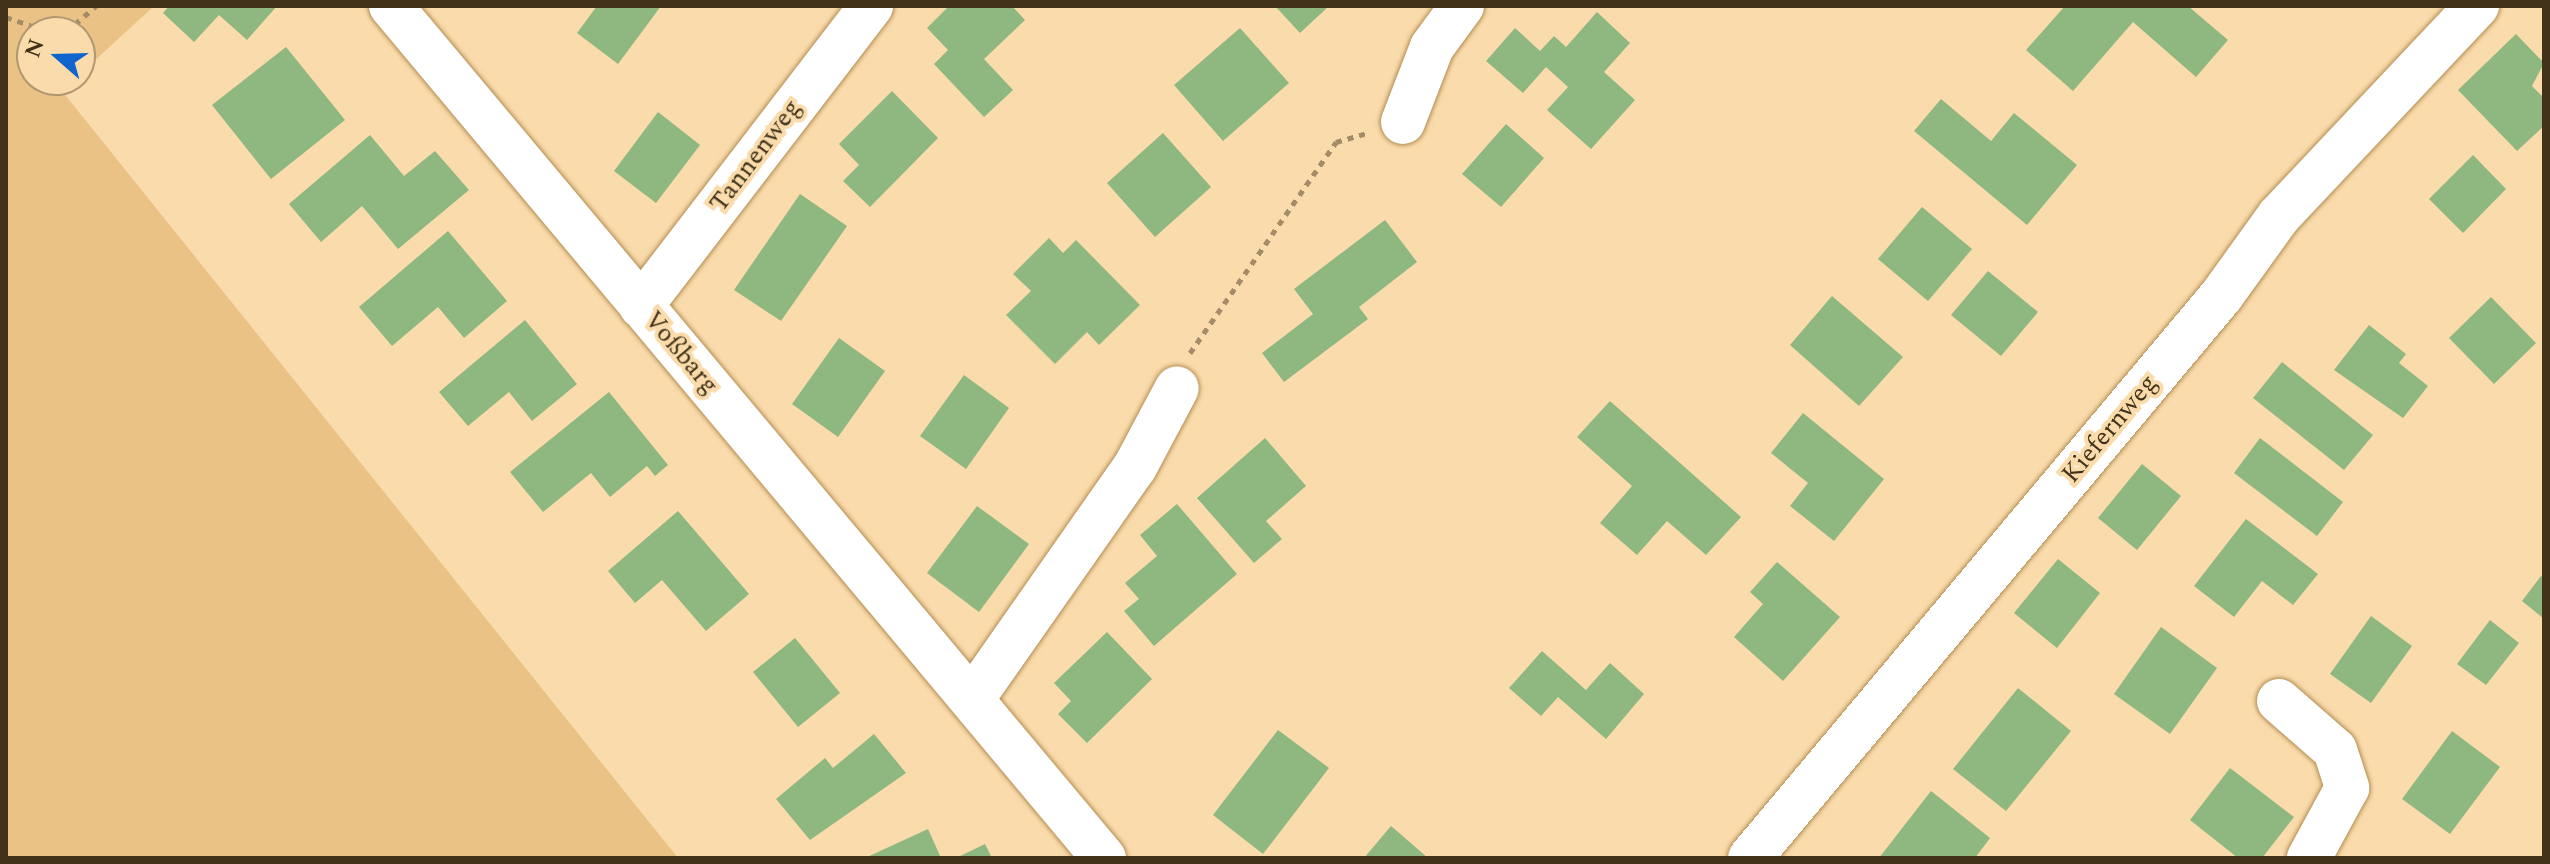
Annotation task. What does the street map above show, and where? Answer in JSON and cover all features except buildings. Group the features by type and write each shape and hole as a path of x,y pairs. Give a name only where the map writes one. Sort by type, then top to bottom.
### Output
{"street":[{"name":"Voßbarg","path":"391,6 1104,858"},
{"name":"Tannenweg","path":"641,306 871,6"},
{"path":"1403,122 1432,47 1462,6"},
{"name":"Kiefernweg","path":"1750,858 2222,295 2279,216 2477,6"},
{"path":"973,698 1135,467 1177,388"},
{"path":"2279,701 2335,750 2347,788 2309,858"}],"path":[{"path":"1177,388 1196,338 1336,142 1403,122"}],"shaded area":[{"path":"6,6 154,6 96,59 96,16 16,16 16,96 66,96 678,858 6,858"}]}
